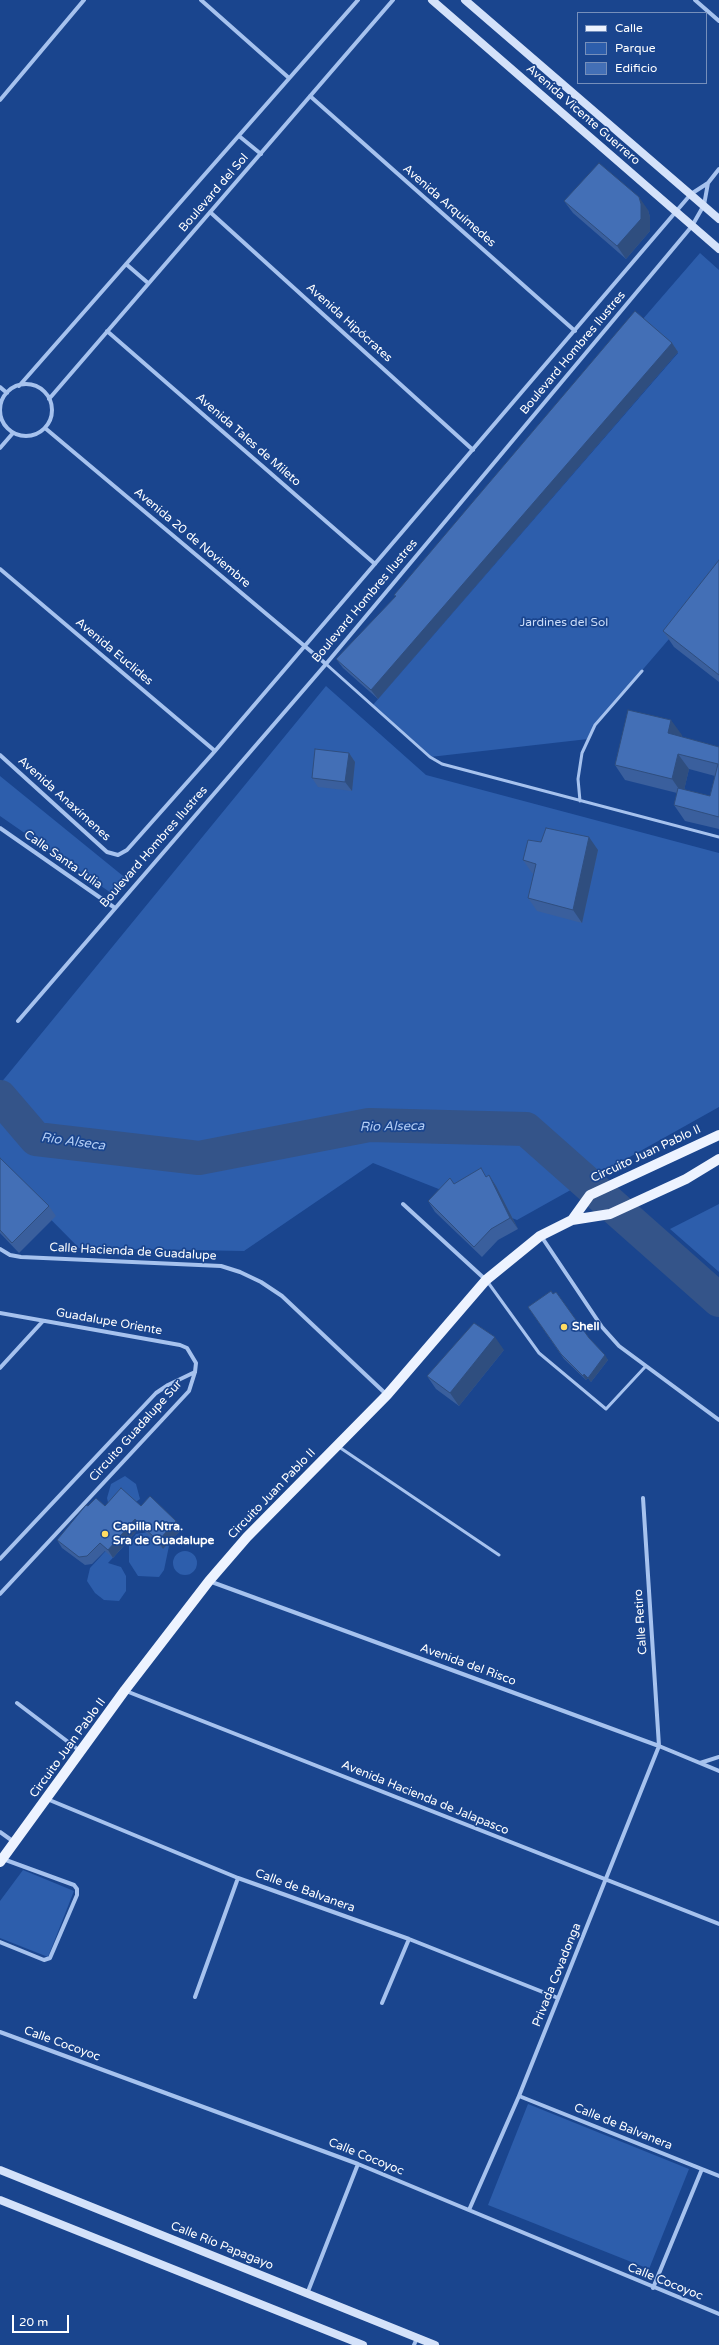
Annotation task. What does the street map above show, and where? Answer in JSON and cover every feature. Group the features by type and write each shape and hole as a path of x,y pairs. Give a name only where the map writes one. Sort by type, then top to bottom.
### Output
{"main road":[{"name":"Avenida Vicente Guerrero","path":"432,0 719,249"},
{"name":"Avenida Vicente Guerrero","path":"465,0 719,219"},
{"name":"Circuito Juan Pablo II","path":"572,1220 590,1194 719,1135"},
{"name":"Circuito Juan Pablo II","path":"1,1861 82,1752 125,1690 208,1581 247,1537 387,1395 486,1280 540,1236 572,1220 610,1214 686,1179 719,1159"},
{"name":"Calle Río Papagayo","path":"0,2170 307,2294 415,2342 435,2345"},
{"path":"0,2200 363,2345"}],"street":[{"path":"0,100 84,0"},
{"path":"201,0 290,78"},
{"name":"Boulevard del Sol","path":"19,386 358,0"},
{"name":"Boulevard del Sol","path":"49,399 393,0"},
{"path":"695,0 719,21"},
{"name":"Avenida Arquímedes","path":"310,96 575,331"},
{"path":"239,136 261,154"},
{"name":"Boulevard Hombres Ilustres","path":"118,855 127,850 215,751 691,194 708,182 719,169"},
{"name":"Boulevard Hombres Ilustres","path":"18,1021 326,664 692,226 704,205 708,182"},
{"name":"Avenida Hipócrates","path":"210,212 473,450"},
{"path":"126,264 148,283"},
{"name":"Avenida Tales de Mileto","path":"107,331 376,564"},
{"path":"19,386 36,387 44,391 52,408 51,418 46,428 34,435 26,436 13,433 2,420 0,412 3,399 7,393 19,386"},
{"path":"0,387 7,393"},
{"name":"Avenida 20 de Noviembre","path":"46,428 326,664"},
{"path":"0,448 13,433"},
{"name":"Avenida Euclides","path":"0,569 215,751"},
{"name":"Avenida Anaxímenes","path":"0,755 107,852 118,855"},
{"name":"Calle Santa Julia","path":"0,828 115,908"},
{"path":"403,1204 486,1280"},
{"path":"540,1236 602,1327 619,1346 719,1420"},
{"name":"Calle Hacienda de Guadalupe","path":"0,1249 10,1255 21,1257 221,1266 240,1272 260,1282 282,1296 387,1395"},
{"name":"Guadalupe Oriente","path":"0,1314 180,1345 192,1355 196,1363 195,1372"},
{"path":"0,1368 43,1321"},
{"name":"Circuito Guadalupe Sur","path":"0,1559 156,1393 168,1385 195,1372"},
{"name":"Circuito Guadalupe Sur","path":"0,1594 189,1390 195,1372"},
{"name":"Calle Retiro","path":"643,1498 659,1746"},
{"name":"Avenida del Risco","path":"208,1581 659,1746 719,1771"},
{"name":"Avenida Hacienda de Jalapasco","path":"125,1690 719,1924"},
{"path":"17,1703 82,1752"},
{"name":"Privada Covadonga","path":"469,2210 519,2096 659,1746"},
{"path":"700,1763 719,1757"},
{"name":"Calle de Balvanera","path":"47,1799 238,1878 409,1939 558,1998"},
{"path":"0,1832 14,1842"},
{"path":"0,1942 44,1960 50,1958 74,1902 77,1889 74,1885 1,1861"},
{"path":"195,1997 238,1878"},
{"path":"382,2003 409,1939"},
{"name":"Calle Cocoyoc","path":"0,2032 358,2164 719,2314"},
{"name":"Calle de Balvanera","path":"519,2096 719,2176"},
{"path":"307,2294 358,2164"},
{"path":"654,2288 702,2169"}],"lane":[{"path":"326,664 430,757 442,764 719,837"},
{"path":"580,801 578,779 582,753 595,725 642,671"},
{"path":"486,1280 539,1353 606,1409 645,1366"},
{"path":"338,1446 499,1555"}],"green space":[{"name":"Jardines del Sol","path":"700,253 719,270 719,581 595,725 588,739 430,757 372,706 678,353 642,320"},
{"path":"326,686 426,775 719,853 719,1107 517,1220 373,1163 244,1251 79,1248 0,1168 0,1084"},
{"path":"0,776 128,880 114,895 0,816"},
{"path":"719,1204 719,1272 670,1229"},
{"path":"125,1476 136,1484 140,1499 129,1507 109,1507 107,1498 111,1484"},
{"path":"125,1530 132,1537 108,1563 121,1567 126,1576 126,1591 119,1601 104,1600 95,1593 87,1581 90,1568"},
{"path":"156,1531 169,1546 164,1570 159,1577 138,1576 129,1562 129,1544 136,1534"},
{"path":"180,1551 190,1551 197,1558 197,1568 190,1575 180,1575 173,1568 173,1558"},
{"path":"23,1870 74,1891 48,1957 0,1938 0,1901"},
{"path":"528,2104 689,2169 649,2269 488,2205"}],"building":[{"path":"599,163 639,197 641,204 641,219 617,246 564,201"},
{"path":"635,311 672,343 371,690 336,659 396,596 394,595"},
{"path":"719,560 719,675 663,631"},
{"path":"628,710 671,720 668,733 719,747 719,817 674,805 678,788 710,796 718,764 678,754 672,779 615,765"},
{"path":"315,749 349,753 345,782 312,778"},
{"path":"546,828 589,837 573,910 528,898 536,864 523,860 528,840 541,842"},
{"path":"0,1158 49,1206 12,1243 0,1230"},
{"path":"481,1168 486,1177 489,1175 510,1218 491,1229 474,1247 428,1201 450,1178 454,1184"},
{"name":"Shell","path":"551,1291 553,1294 556,1292 589,1338 605,1355 588,1378 584,1374 583,1376 561,1354 528,1307"},
{"path":"474,1323 495,1337 450,1393 427,1376"},
{"path":"121,1488 141,1506 150,1496 176,1521 158,1541 135,1519 108,1550 100,1543 87,1556 79,1557 57,1540 86,1505 88,1506 96,1498 105,1506"}],"waterway":[{"name":"Rio Alseca","path":"0,1097 36,1139 199,1158 369,1125 526,1129 719,1300"}],"place":[{"name":"Shell","path":"564,1327"},
{"name":"Capilla Ntra. Sra de Guadalupe","path":"105,1534"}]}
